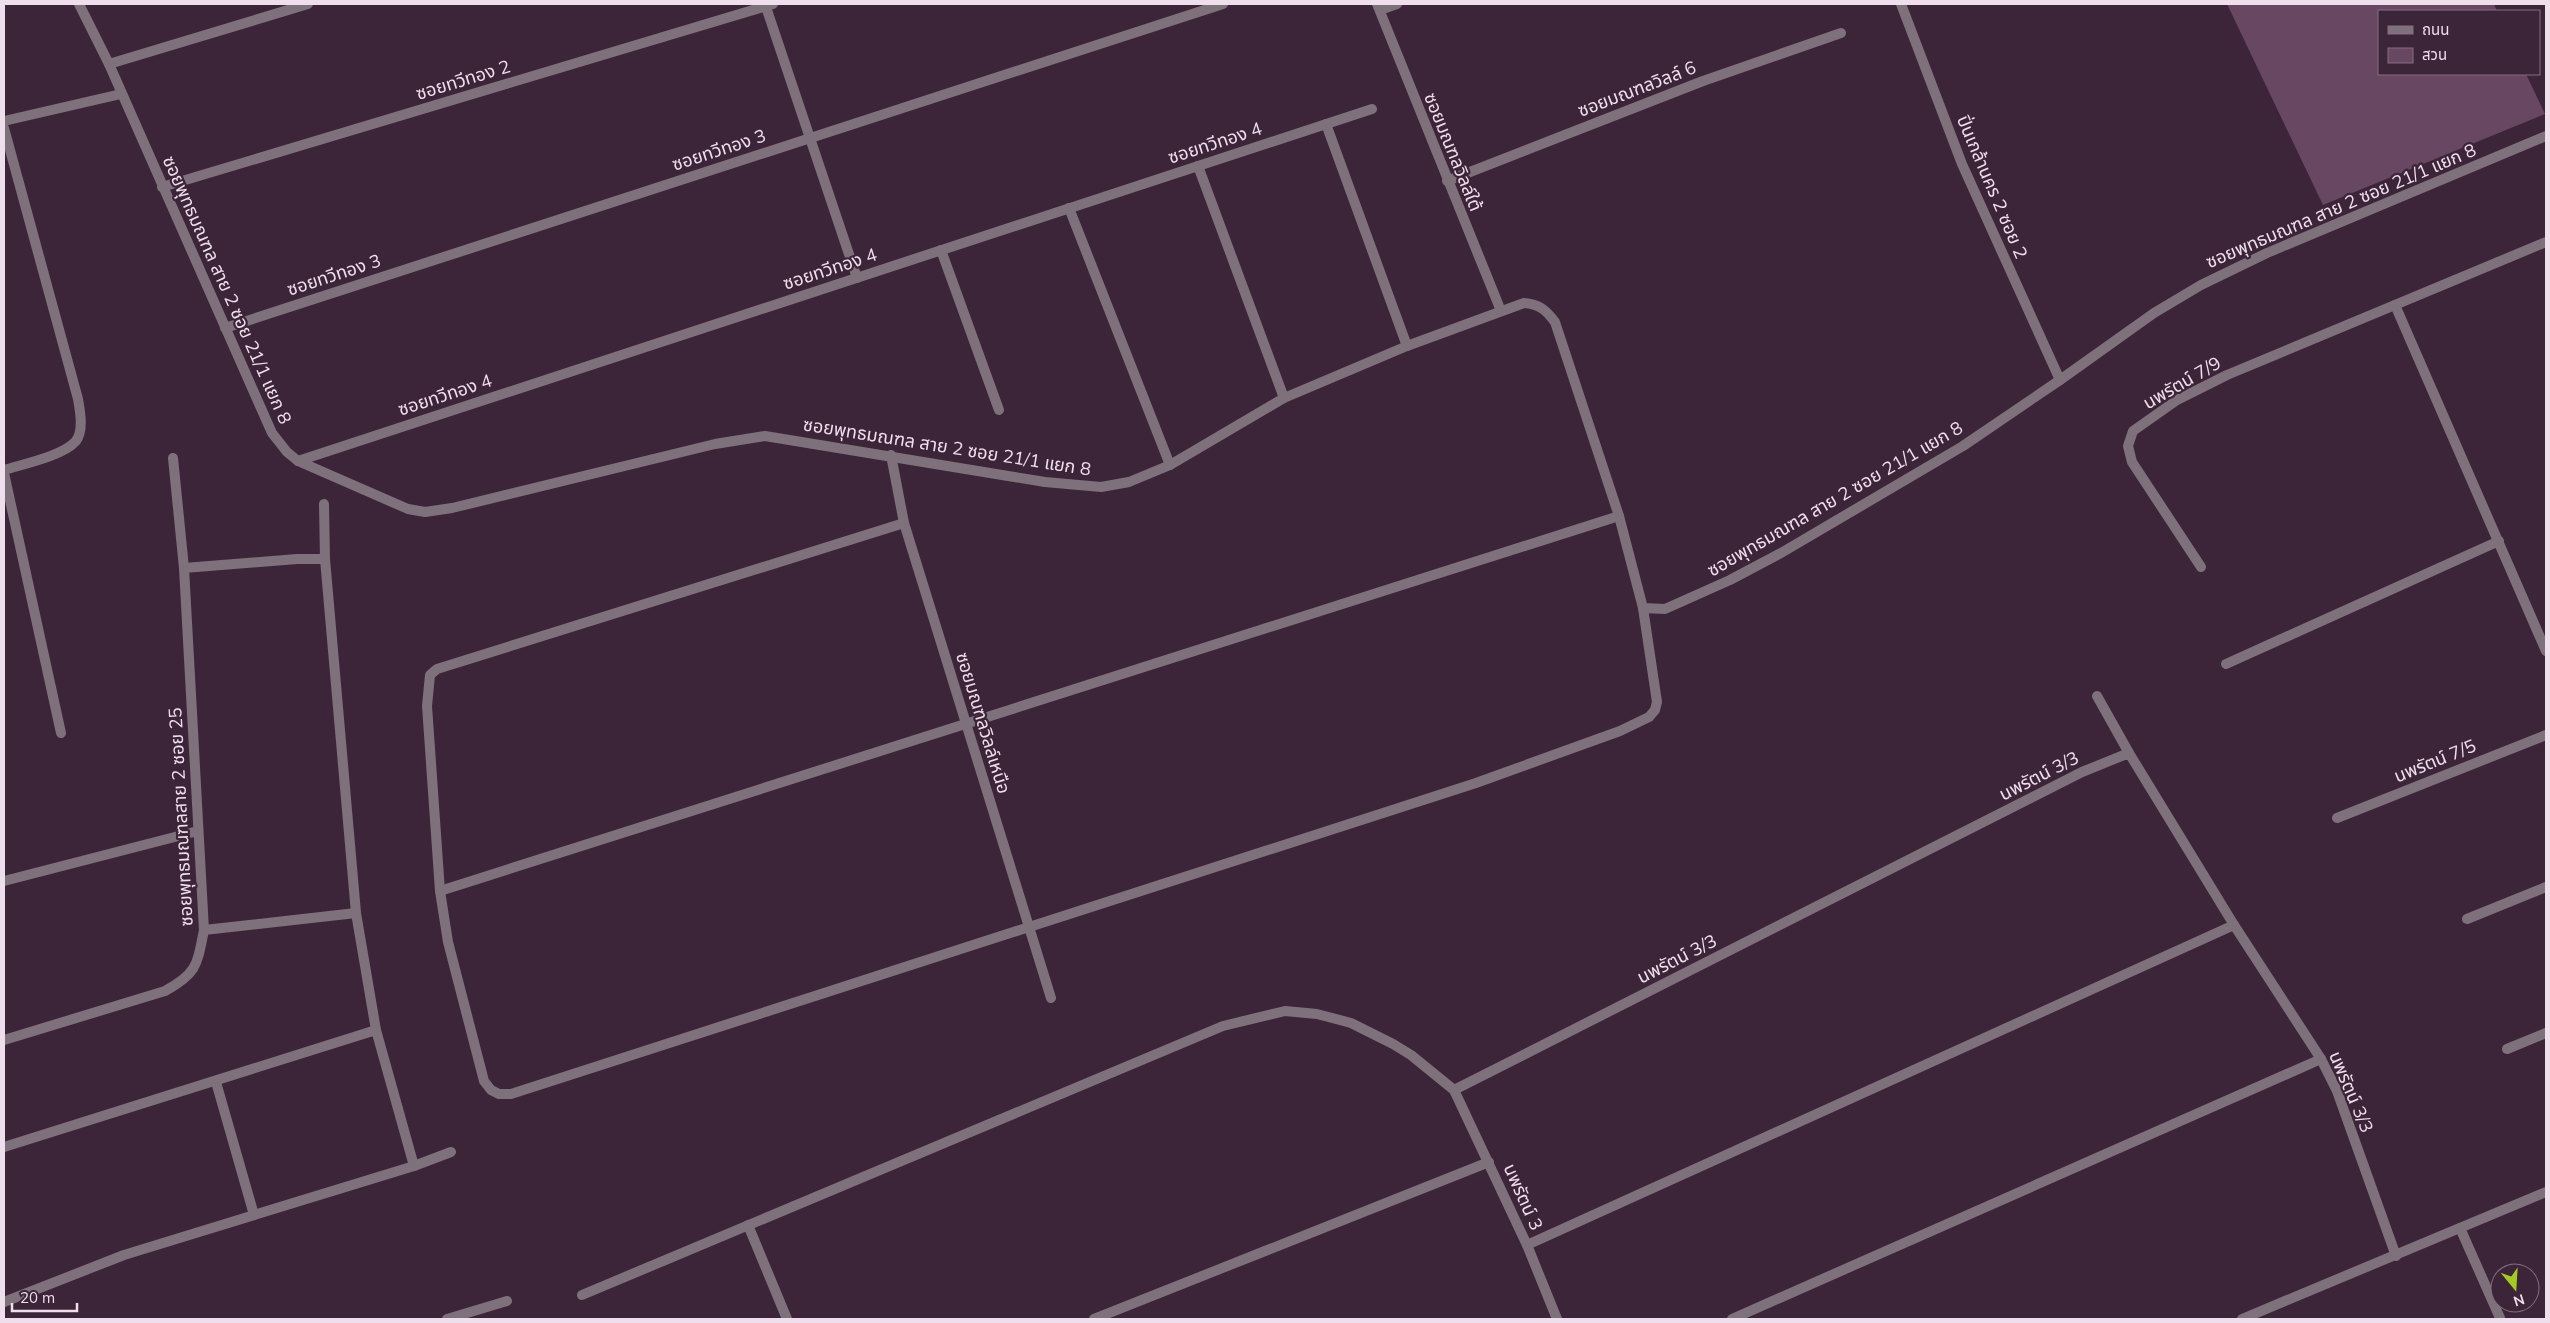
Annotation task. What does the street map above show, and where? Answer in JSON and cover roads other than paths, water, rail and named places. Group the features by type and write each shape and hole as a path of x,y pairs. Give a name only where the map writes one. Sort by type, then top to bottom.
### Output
{"street":[{"name":"ซอยพุทธมณฑล สาย 2 ซอย 21/1 แยก 8","path":"79,4 109,64 272,433 287,452 298,461 408,509 425,512 452,508 741,438 765,436 891,455 1045,482 1101,486 1129,482 1170,466 1284,398 1407,346 1524,303 1536,304 1546,310 1555,322 1619,516 1643,608 1666,609 1747,571 1963,446 2154,313 2201,285 2267,253 2546,136"},
{"path":"109,64 308,4"},
{"name":"ซอยทวีทอง 3","path":"225,328 1223,4"},
{"path":"1378,7 1398,4"},
{"name":"ปิ่นเกล้านคร 2 ซอย 2","path":"1901,4 1962,164 2060,380"},
{"path":"768,5 857,278"},
{"name":"ซอยทวีทอง 2","path":"162,187 768,5"},
{"name":"ซอยมณฑลวิลล์ใต้","path":"1378,7 1501,311"},
{"name":"ซอยมณฑลวิลล์ 6","path":"1447,181 1703,81 1841,33"},
{"path":"4,121 121,94"},
{"name":"ซอยทวีทอง 4","path":"298,461 1372,109"},
{"path":"1326,124 1407,346"},
{"path":"4,128 78,399 81,423 76,440 63,451 4,471 61,733"},
{"path":"1198,166 1284,398"},
{"path":"1069,208 1170,466"},
{"name":"นพรัตน์ 7/9","path":"2201,568 2132,462 2128,446 2133,431 2177,400 2227,375 2546,242"},
{"path":"941,250 999,410"},
{"path":"2395,305 2499,541 2543,631 2546,651"},
{"name":"ซอยมณฑลวิลล์เหนือ","path":"891,455 904,523 1051,998"},
{"name":"ซอยพุทธมณฑลสาย 2 ซอย 25","path":"4,1040 172,987 185,980 197,964 204,930 184,568 173,458"},
{"path":"324,504 325,559 356,913 376,1030 414,1166"},
{"path":"440,891 966,722 1619,516"},
{"path":"904,523 437,669 430,675 427,706 440,891 448,942 484,1081 490,1090 499,1094 511,1094 1476,783 1568,752 1637,724 1649,717 1655,710 1657,702 1643,608"},
{"path":"2226,664 2499,541"},
{"path":"184,568 297,559 325,559"},
{"path":"2096,696 2129,753"},
{"name":"นพรัตน์ 7/5","path":"2336,818 2546,735"},
{"name":"นพรัตน์ 3/3","path":"1454,1090 2082,772 2129,753 2234,925 2322,1059 2337,1091 2396,1256"},
{"path":"4,881 198,831"},
{"path":"2467,919 2546,887"},
{"path":"204,930 356,913"},
{"path":"1527,1245 2234,925"},
{"path":"582,1295 1223,1026 1285,1011 1317,1014 1351,1023 1411,1055 1454,1090"},
{"path":"4,1147 216,1082 376,1030"},
{"path":"2507,1049 2546,1033"},
{"path":"1732,1319 2322,1059"},
{"path":"216,1082 254,1215"},
{"name":"นพรัตน์ 3","path":"1454,1090 1527,1245 1557,1319"},
{"path":"4,1302 124,1255 414,1166 451,1152"},
{"path":"1094,1319 1489,1162"},
{"path":"2242,1319 2546,1192"},
{"path":"748,1225 787,1319"},
{"path":"2460,1228 2500,1318"},
{"path":"447,1319 507,1301"}]}
